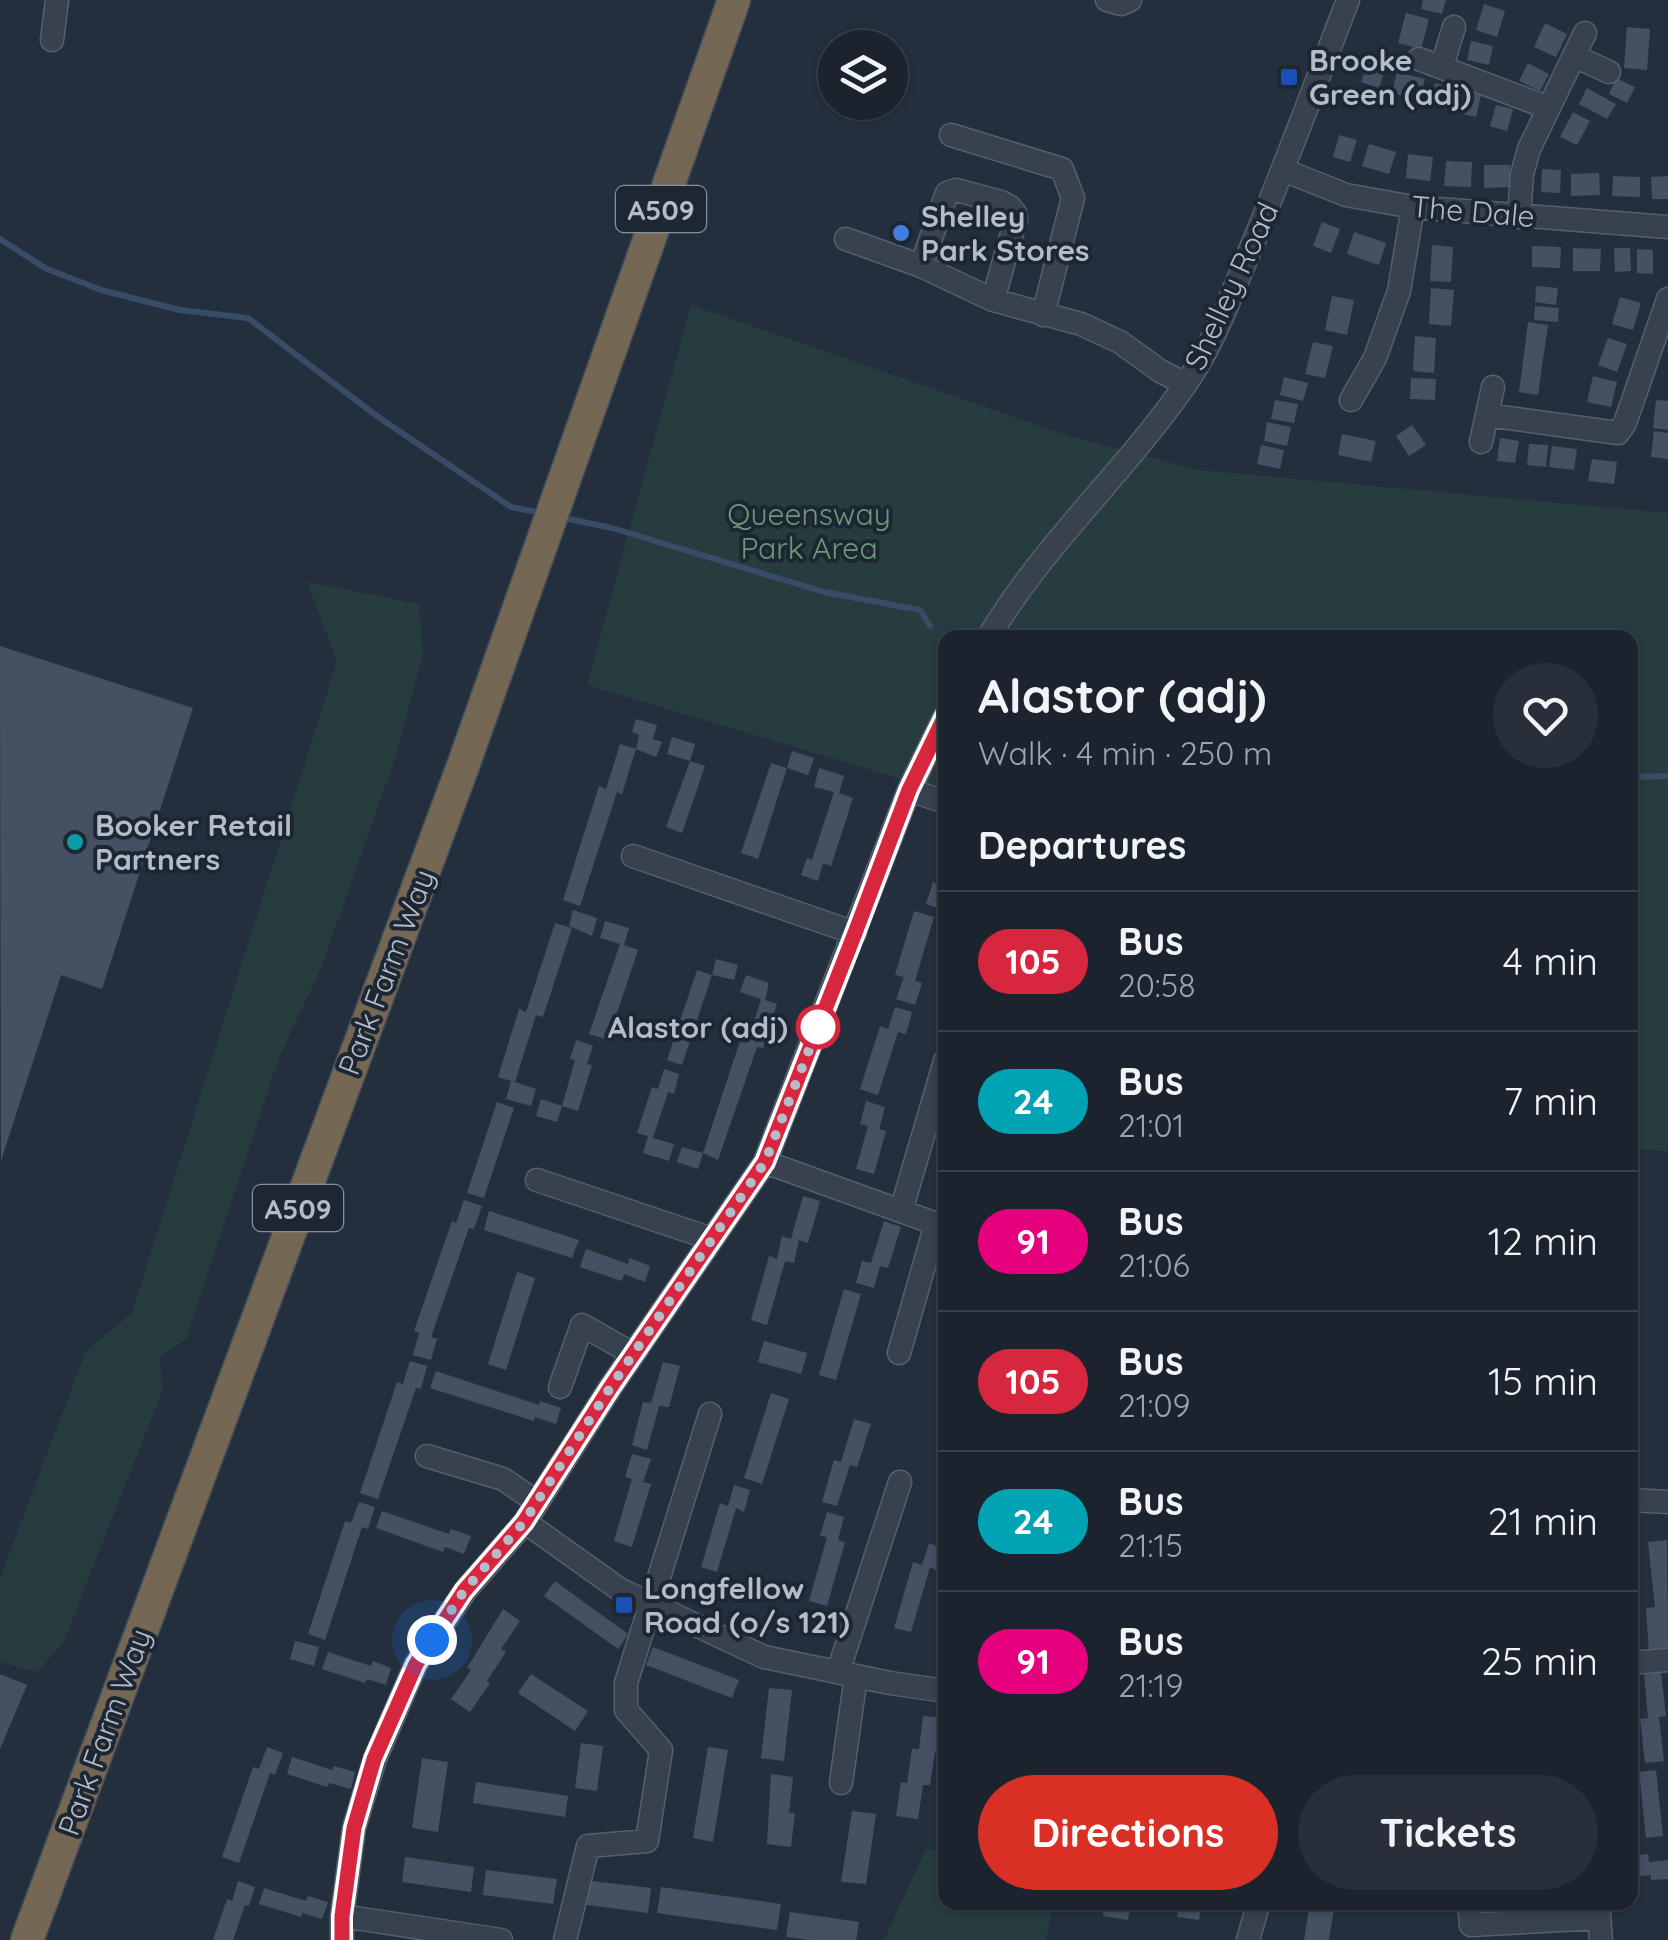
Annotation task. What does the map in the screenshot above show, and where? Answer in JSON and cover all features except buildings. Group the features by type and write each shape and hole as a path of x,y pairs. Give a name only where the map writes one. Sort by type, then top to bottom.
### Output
{"highway":[{"name":"Park Farm Way","path":"27,1940 463,766 734,0"}],"street":[{"path":"52,40 58,0"},
{"path":"1106,0 1121,4 1130,0"},
{"name":"Shelley Road","path":"993,630 1034,570 1186,384 1211,344 1348,0"},
{"path":"1442,66 1454,26"},
{"path":"1520,216 1525,162 1585,33"},
{"path":"1574,56 1609,72"},
{"path":"1419,59 1549,108"},
{"path":"951,134 1062,169 1073,198 1043,315"},
{"name":"The Dale","path":"1283,170 1346,195 1413,208 1668,227"},
{"path":"920,266 947,193 956,190 1001,202 1016,213 1016,219 993,300"},
{"path":"1351,400 1374,358 1399,290 1413,208"},
{"path":"846,240 920,266 993,300 1082,324 1120,342 1186,384"},
{"path":"1488,415 1624,443 1625,423 1668,300"},
{"path":"1482,442 1493,387"},
{"path":"342,1940 354,1828 374,1759 416,1664 464,1591 531,1512 765,1162 909,790 938,730"},
{"path":"909,790 938,800"},
{"path":"633,856 855,933"},
{"path":"901,1211 938,1085"},
{"path":"765,1162 938,1224"},
{"path":"537,1180 712,1239"},
{"path":"898,1353 938,1231"},
{"path":"560,1387 582,1325 634,1354"},
{"path":"564,1940 588,1846 647,1841 661,1750 626,1710 626,1683 710,1414"},
{"path":"427,1456 503,1479 531,1512 619,1589 764,1657 938,1690"},
{"path":"841,1783 847,1674 900,1482"},
{"path":"1638,1500 1668,1502"},
{"path":"1638,1662 1668,1660"},
{"path":"1248,1940 1257,1910"},
{"path":"1470,1910 1471,1925 1599,1920"},
{"path":"342,1916 501,1940"}],"green space":[{"name":"Queensway Park Area","path":"691,305 1069,436 1199,470 1668,513 1668,1151 1638,1149 1638,630 938,630 938,790 587,685"},
{"path":"307,582 419,604 423,654 396,756 321,968 278,1060 186,1339 159,1357 163,1389 64,1641 38,1672 0,1662 0,1578 86,1351 132,1313 337,661"},
{"path":"926,1849 938,1851 938,1910 1052,1910 1046,1940 884,1940"}],"waterway":[{"path":"0,239 45,268 101,290 180,310 248,318 374,414 511,507 542,513"},
{"path":"564,518 612,528 824,592 920,610 930,626"},
{"path":"1638,777 1668,776"}],"bus line":[{"name":"105","path":"342,1940 354,1828 374,1759 416,1664 464,1591 524,1522 610,1388 765,1162 909,790 938,730"}],"place":[{"name":"Brooke Green (adj)","path":"1289,77"},
{"name":"Shelley Park Stores","path":"901,233"},
{"name":"Booker Retail Partners","path":"75,842"},
{"name":"Alastor (adj)","path":"818,1027"},
{"name":"Longfellow Road (o/s 121)","path":"624,1605"}],"route":[{"path":"432,1640 464,1591 524,1522 610,1388 765,1162 818,1027"}]}
